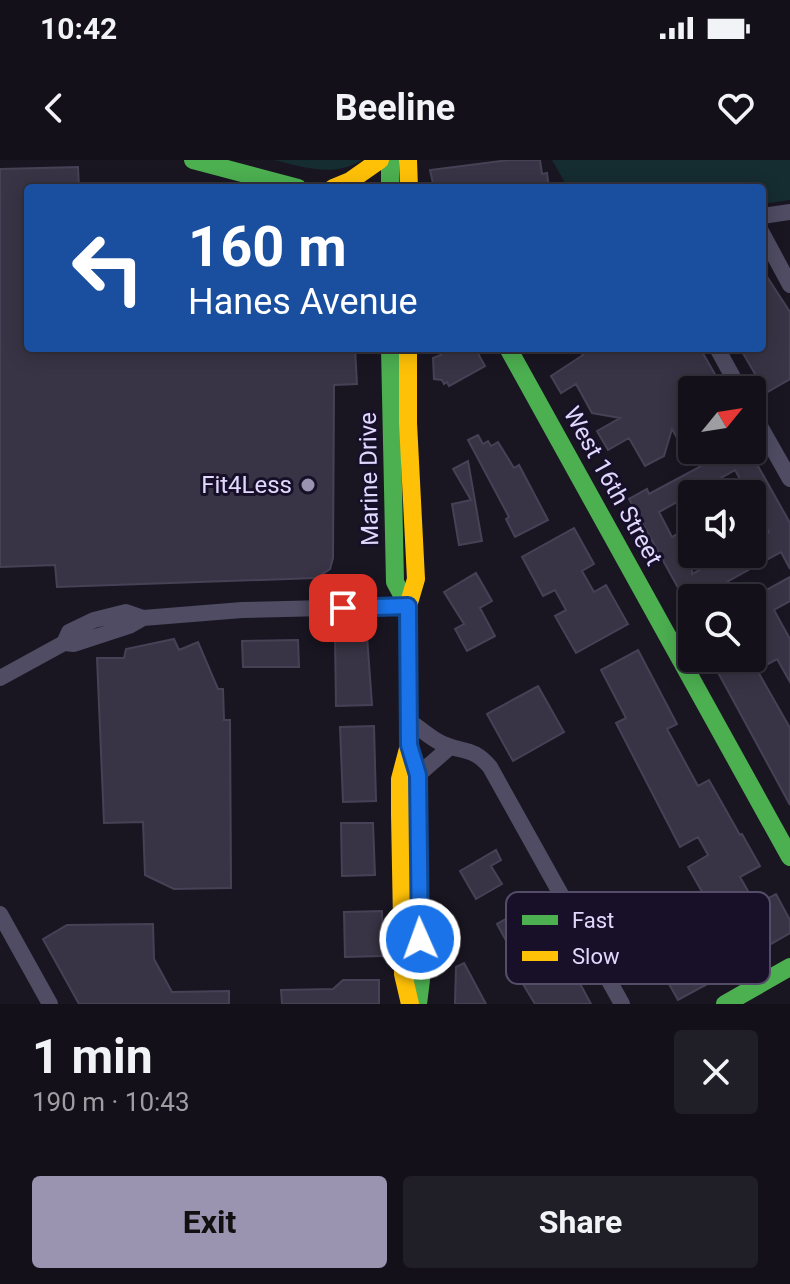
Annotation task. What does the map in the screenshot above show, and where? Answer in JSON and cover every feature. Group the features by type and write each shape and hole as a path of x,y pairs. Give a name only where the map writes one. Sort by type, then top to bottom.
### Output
{"main road":[{"path":"193,160 283,184"},
{"path":"343,184 380,160"},
{"path":"390,160 390,184"},
{"path":"408,160 409,184"},
{"name":"Marine Drive","path":"390,352 395,582 408,606"},
{"name":"Marine Drive","path":"408,352 408,423 416,579 408,606 409,745 400,779 400,814 403,974 410,1004"},
{"name":"West 16th Street","path":"510,352 790,857"},
{"name":"Marine Drive","path":"409,745 418,775 421,991 418,1004"},
{"path":"770,978 790,967"},
{"path":"725,1004 760,984"}],"street":[{"path":"766,215 790,212"},
{"path":"766,240 790,285"},
{"path":"719,352 732,376"},
{"path":"766,437 790,479"},
{"path":"0,678 64,643 69,632 94,620 126,612 143,618 242,610 408,606"},
{"path":"409,721 450,747 479,755 490,767 560,892"},
{"path":"418,775 450,747"},
{"path":"0,914 44,1002"},
{"path":"611,984 622,1004"}],"green space":[{"path":"274,160 362,160 330,170"},
{"path":"552,160 790,160 790,200 766,203 766,184 566,184"}],"building":[{"path":"509,160 540,160 542,174 547,173 548,184 433,184 430,170"},
{"path":"78,167 79,184 24,184 24,352 355,352 357,384 334,385 333,558 330,569 316,578 57,587 55,565 0,567 0,169"},
{"path":"766,275 790,312 790,379 766,393 766,376 756,376 742,352 766,352"},
{"path":"439,352 477,352 485,366 449,386 447,382 444,384 442,380 434,379 433,358 441,355"},
{"path":"581,352 702,352 716,376 678,376 678,440 672,429 664,456 645,466 629,438 608,450 597,431 620,418 592,413 576,384 561,393 551,376 583,355"},
{"path":"478,435 483,444 488,441 491,446 498,442 514,468 519,465 548,520 515,537 506,519 509,517 468,440"},
{"path":"468,461 482,541 459,545 452,504 471,500 453,469"},
{"path":"705,464 757,464 766,480 740,480 735,470 717,480 678,480 678,502 659,512 672,537 678,533 678,568 692,568 692,574 703,568 752,568 723,584 678,584 678,588 629,499 647,489 649,494"},
{"path":"766,480 790,523 790,569 781,552 766,560 766,534 769,532 766,526"},
{"path":"574,528 594,564 582,571 594,592 606,585 628,624 576,653 555,616 566,610 555,590 543,596 522,557"},
{"path":"476,573 492,601 480,608 495,636 467,651 455,629 464,624 444,592"},
{"path":"790,577 790,601 774,610 790,639 790,682 777,659 766,665 766,590"},
{"path":"335,636 367,636 372,705 336,706"},
{"path":"174,639 179,650 198,642 218,689 223,689 224,720 230,720 231,888 174,889 145,875 143,822 104,823 97,658 124,658 126,649"},
{"path":"298,640 299,667 243,667 242,641"},
{"path":"638,650 677,724 667,729 698,786 709,780 760,866 740,877 749,892 702,892 688,867 708,855 698,837 680,847 616,723 626,718 601,670"},
{"path":"718,672 758,672 790,728 790,805"},
{"path":"538,686 564,732 513,761 487,714"},
{"path":"374,726 376,801 343,802 340,727"},
{"path":"341,823 373,823 375,875 342,876"},
{"path":"496,850 501,860 491,866 502,884 476,899 460,871"},
{"path":"776,894 790,920 790,933 770,944 770,897"},
{"path":"382,911 383,956 345,957 344,912"},
{"path":"506,919 506,940 497,924"},
{"path":"153,924 154,959 172,992 229,991 229,1004 79,1004 43,939 67,925"},
{"path":"464,963 486,1004 455,1004 456,967"},
{"path":"343,980 379,980 379,1004 282,1004 281,990 333,989"},
{"path":"523,984 580,984 591,1004 535,1004"},
{"path":"669,984 707,984 678,1000"}],"traffic: fast":[{"path":"193,160 283,184"},
{"path":"390,160 390,184"},
{"path":"390,352 395,582 408,606"},
{"path":"510,352 790,857"},
{"path":"408,661 409,745 418,775 421,980 418,1004"},
{"path":"770,978 790,967"},
{"path":"725,1004 760,984"}],"traffic: slow":[{"path":"343,184 380,160"},
{"path":"408,160 409,184"},
{"path":"408,352 408,423 416,579 408,606 408,661"},
{"path":"409,745 400,779 400,814 403,974 410,1004"}],"place":[{"name":"Fit4Less","path":"308,485"}],"route":[{"path":"343,608 408,606 409,745 418,775 420,939"}]}
